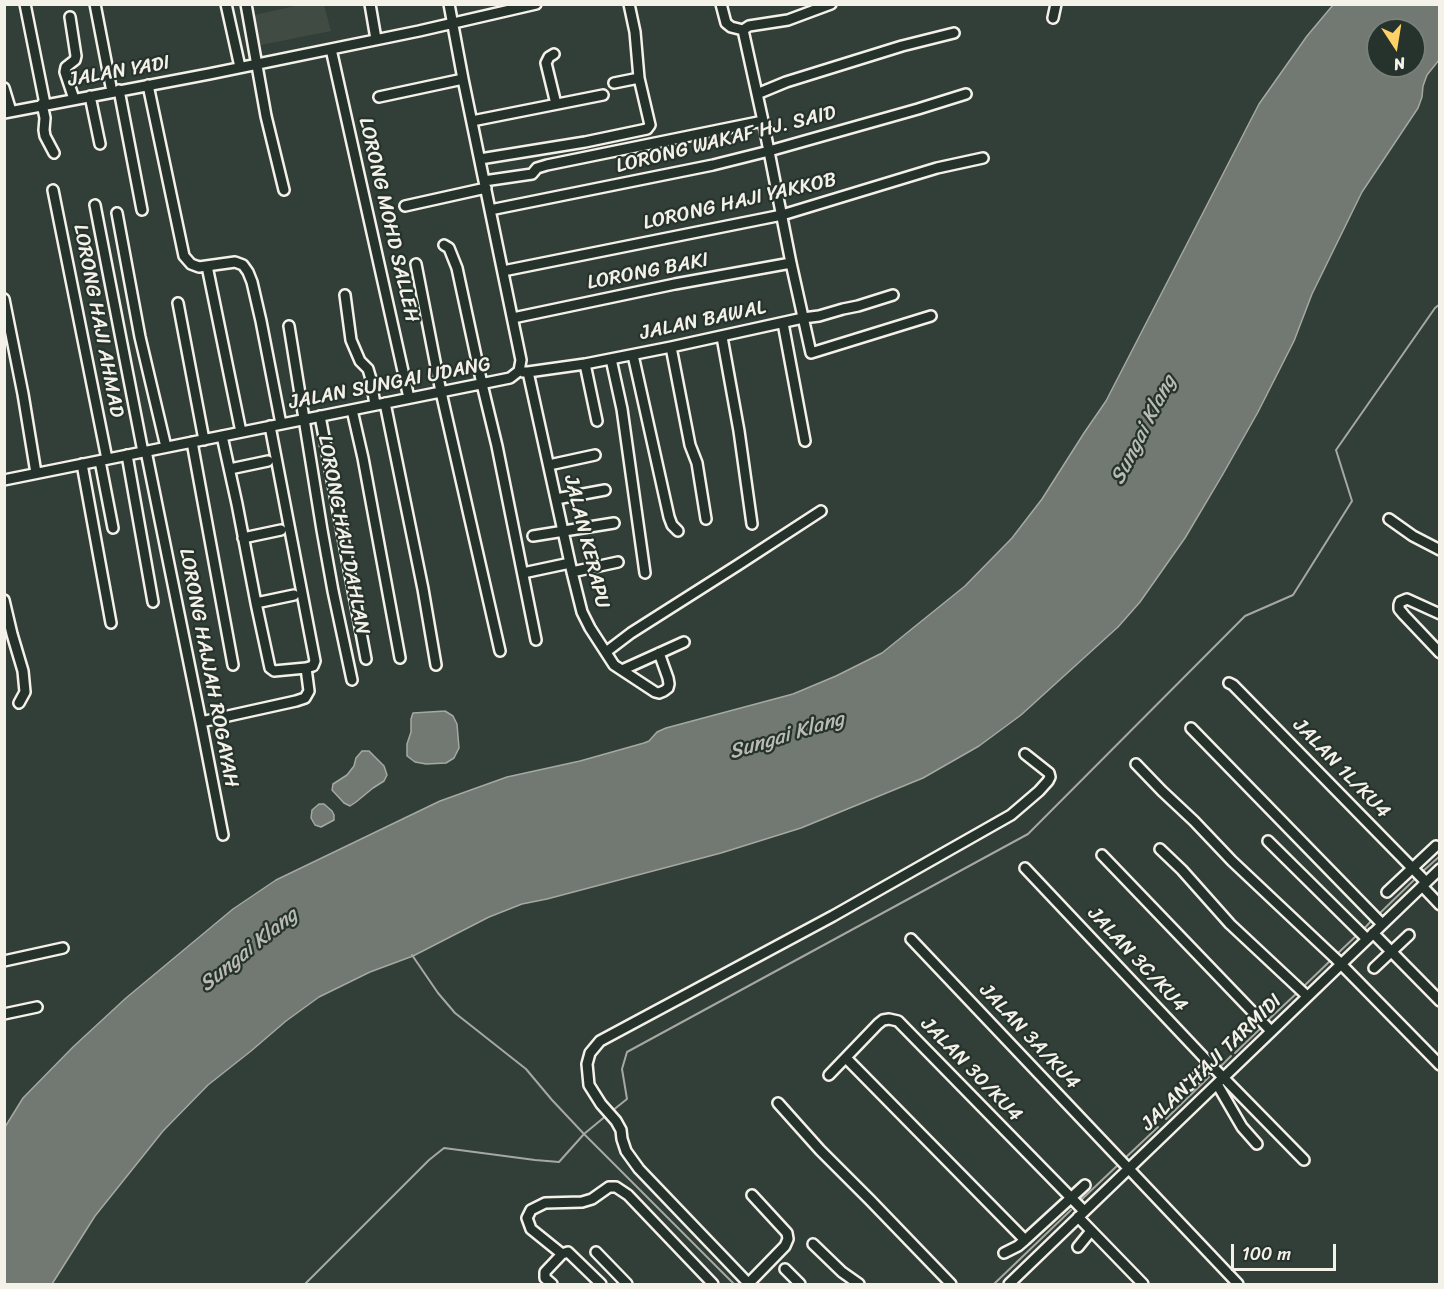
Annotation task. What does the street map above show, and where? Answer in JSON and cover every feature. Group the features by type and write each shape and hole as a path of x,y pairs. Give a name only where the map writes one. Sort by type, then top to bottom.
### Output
{"street":[{"path":"25,4 44,104 45,136 54,153"},
{"path":"95,4 142,210"},
{"path":"226,4 240,67"},
{"path":"246,4 266,116 284,190"},
{"path":"370,4 376,39"},
{"name":"JALAN SUNGAI UDANG","path":"4,480 482,384 510,378 523,372 448,4"},
{"name":"JALAN YADI","path":"8,112 331,49 536,4"},
{"path":"629,4 635,32 639,78 650,125 642,137 642,145"},
{"path":"721,4 726,22 731,27 743,30 788,20 831,4"},
{"path":"1053,18 1056,4"},
{"path":"70,17 76,56 65,72 74,99"},
{"path":"743,30 811,353 931,316"},
{"path":"757,94 770,87 808,75 902,46 954,33"},
{"name":"LORONG MOHD SALLEH","path":"331,49 409,399"},
{"path":"554,54 546,63 556,104"},
{"path":"614,83 639,78"},
{"path":"379,97 463,79"},
{"path":"148,86 184,256 191,264 199,267 235,262 243,265 248,272 259,312 281,424"},
{"path":"4,88 8,112"},
{"name":"LORONG WAKAF HJ. SAID","path":"490,210 713,165 918,110 966,94"},
{"path":"472,121 603,95"},
{"path":"90,96 100,144"},
{"path":"405,206 531,174 542,166 763,121"},
{"path":"480,159 645,130"},
{"name":"LORONG HAJI YAKKOB","path":"503,271 782,215 937,168 983,158"},
{"name":"LORONG HAJI AHMAD","path":"53,190 104,460 113,528"},
{"path":"95,205 145,452"},
{"path":"117,213 140,337 166,447"},
{"path":"444,244 449,248 457,268 497,446 536,640"},
{"name":"LORONG BAKI","path":"513,318 675,284 791,263"},
{"path":"416,264 441,392 500,651"},
{"path":"207,266 241,432"},
{"path":"345,295 351,340 360,361 368,369 375,405"},
{"name":"JALAN BAWAL","path":"523,372 585,364 722,337 819,316 893,295"},
{"path":"4,299 36,473"},
{"path":"177,303 204,440"},
{"path":"783,323 806,441"},
{"name":"LORONG HAJI DAHLAN","path":"289,326 331,581 352,680"},
{"path":"722,337 739,431 752,524"},
{"path":"671,347 690,445 697,463 706,519"},
{"path":"633,355 669,517 672,525 678,531"},
{"path":"611,359 622,409 645,573"},
{"path":"585,364 597,421"},
{"name":"JALAN KERAPU","path":"523,372 549,465 582,612 614,665 655,692 664,691 669,684 659,653"},
{"path":"385,404 423,589 436,665"},
{"path":"352,410 400,658"},
{"path":"320,416 366,659"},
{"path":"222,436 271,670 306,668 313,666 315,662 270,426"},
{"path":"192,442 232,665"},
{"name":"LORONG HAJJAH ROGAYAH","path":"145,452 223,835"},
{"path":"127,455 153,602"},
{"path":"549,465 595,455"},
{"path":"230,469 268,461"},
{"path":"82,464 111,623"},
{"path":"556,499 605,490"},
{"path":"603,649 821,511"},
{"path":"1389,519 1413,536 1440,550"},
{"path":"533,536 614,523"},
{"path":"243,538 281,530"},
{"path":"523,573 618,562"},
{"path":"256,603 294,595"},
{"path":"1440,614 1407,599 1399,605 1404,615 1440,653"},
{"path":"4,600 23,671 25,692 19,703"},
{"path":"622,670 684,642"},
{"path":"201,722 305,698 309,691 306,668"},
{"name":"JALAN 1L/KU4","path":"1229,683 1413,868 1440,905"},
{"path":"1191,728 1382,924"},
{"path":"752,1195 787,1233 788,1239 785,1246 748,1284 639,1169 626,1151 621,1130 616,1121 601,1104 589,1085 587,1064 590,1053 600,1041 833,916 1011,815 1039,791 1050,777 1049,773 1025,754"},
{"path":"1136,764 1232,861 1325,948 1440,1065"},
{"path":"1268,841 1370,936 1391,951 1440,1001"},
{"path":"1387,892 1436,846"},
{"path":"1160,849 1230,924 1305,994"},
{"path":"1102,855 1271,1031"},
{"name":"JALAN 3C/KU4","path":"1025,868 1304,1160"},
{"name":"JALAN HAJI TARMIDI","path":"1009,1284 1081,1214 1124,1164 1217,1084 1305,994 1440,869"},
{"path":"1374,968 1408,935"},
{"name":"JALAN 3A/KU4","path":"911,939 1238,1284"},
{"path":"4,961 63,948"},
{"path":"4,1014 37,1007"},
{"name":"JALAN 30/KU4","path":"829,1075 883,1020 898,1021 1070,1198 1091,1231 1143,1284"},
{"path":"846,1058 1025,1240"},
{"path":"1185,1086 1189,1085 1210,1064"},
{"path":"1217,1084 1242,1127 1257,1144"},
{"path":"778,1103 820,1150 951,1284"},
{"path":"1004,1253 1018,1246 1085,1185"},
{"path":"601,1284 570,1253 565,1253 531,1228 526,1218 531,1210 545,1203 582,1202 609,1187 616,1187 628,1195 713,1284"},
{"path":"1078,1247 1091,1231"},
{"path":"813,1244 859,1284"},
{"path":"596,1252 627,1284"},
{"path":"552,1284 545,1278 545,1272 565,1253"},
{"path":"785,1269 800,1284"}],"shaded area":[{"path":"299,5 324,5 331,31 256,46 250,16"}],"water":[{"name":"Sungai Klang","path":"1333,5 1439,5 1439,60 1426,78 1426,18 1366,18 1366,78 1426,78 1418,108 1362,192 1312,294 1294,341 1223,474 1185,538 1140,602 1118,627 1021,715 979,746 923,778 801,828 721,853 522,904 489,917 413,956 370,972 319,997 208,1085 163,1131 95,1216 52,1284 5,1284 5,1127 23,1098 73,1047 126,998 233,909 276,880 440,801 507,777 580,761 644,743 666,728 793,694 836,676 882,653 965,586 1012,538 1042,499 1106,401 1259,104 1307,36"},
{"path":"445,711 453,716 457,724 459,748 454,758 446,763 415,762 407,756 413,713"},
{"path":"362,751 369,751 384,766 387,775 384,781 350,806 332,790 333,784 347,775"},
{"path":"319,804 324,804 334,815 334,820 321,827 315,825 311,818 312,810"}],"waterway":[{"path":"612,1111 627,1099 622,1069 627,1052 1028,834 1245,616 1293,595 1352,501 1336,450 1440,304"},
{"path":"1422,872 1440,856"},
{"path":"1378,915 1415,879"},
{"path":"1362,931 1372,920"},
{"path":"1335,956 1357,935"},
{"path":"412,955 455,1013 526,1069 584,1134 734,1284"},
{"path":"1302,988 1332,959"},
{"path":"1267,1021 1298,992"},
{"path":"1235,1053 1263,1026"},
{"path":"1219,1068 1231,1056"},
{"path":"1166,1119 1209,1077"},
{"path":"305,1284 429,1160 444,1148 559,1162 584,1134 607,1115"},
{"path":"1123,1160 1158,1127"},
{"path":"1081,1200 1119,1164"},
{"path":"994,1284 1071,1210"}]}
